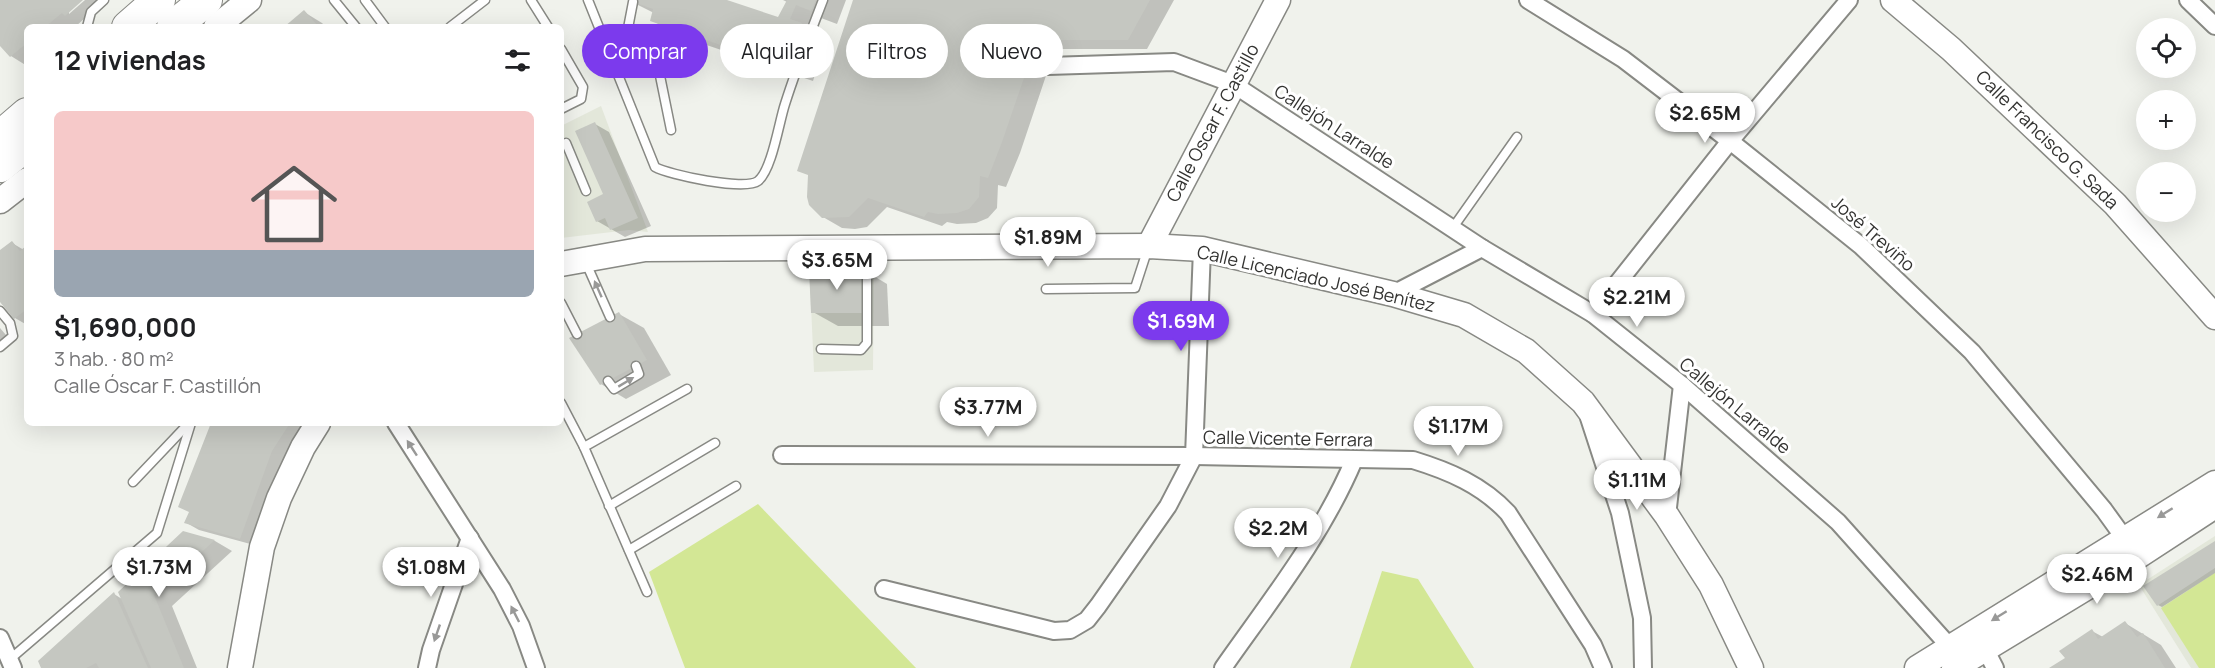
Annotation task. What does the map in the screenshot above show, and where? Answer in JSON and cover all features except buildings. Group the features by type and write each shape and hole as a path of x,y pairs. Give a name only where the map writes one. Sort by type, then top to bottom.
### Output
{"highway":[{"path":"131,24 159,0"},
{"path":"177,24 206,0"},
{"path":"0,166 14,129"}],"street":[{"path":"220,24 249,0"},
{"name":"Calle Oscar F. Castillo","path":"1149,246 1278,0"},
{"name":"José Treviño","path":"1528,0 1623,59 1861,246 1972,352 2131,548"},
{"path":"1593,314 1730,141 1849,0"},
{"name":"Calle Francisco G. Sada","path":"1893,0 1952,49 2115,204 2215,317"},
{"path":"2188,0 2215,26"},
{"name":"Callejón Larralde","path":"1063,66 1174,62 1233,84 1452,229 1593,314 1682,385 1838,522 1955,660"},
{"path":"0,201 24,182"},
{"name":"Calle Licenciado José Benítez","path":"564,264 645,249 1149,246 1202,249 1393,294 1464,315 1526,351 1583,402 1667,516 1711,585 1751,668"},
{"path":"1393,294 1482,248"},
{"path":"884,589 1054,632 1070,630 1087,620 1116,583 1168,506 1194,456 1202,249"},
{"path":"1667,516 1682,385"},
{"path":"1583,402 1620,513 1642,618 1642,668"},
{"path":"240,668 262,547 279,498 303,447 316,426"},
{"path":"398,426 502,589 521,626 536,668"},
{"name":"Calle Vicente Ferrara","path":"782,455 1194,456 1413,460 1444,469 1473,484 1496,500 1508,513 1582,626 1603,668"},
{"path":"1222,668 1310,544 1340,494 1354,460"},
{"path":"1917,668 1955,660 1985,649 2131,548 2215,483"},
{"path":"2131,548 2215,506"},
{"path":"427,668 431,650 470,538"},
{"path":"0,638 11,664"}],"lane":[{"path":"88,24 91,12 104,0"},
{"path":"334,0 354,24"},
{"path":"365,0 383,24"},
{"path":"454,24 485,0"},
{"path":"531,0 546,24"},
{"path":"588,0 655,167 665,173 731,184 746,184 758,181 764,174 774,146 784,105 823,0"},
{"path":"629,24 633,2"},
{"path":"564,54 583,87 581,99 564,108"},
{"path":"660,78 671,130"},
{"path":"1452,229 1517,137"},
{"path":"564,144 566,143 586,191"},
{"path":"1046,289 1135,288 1149,246"},
{"path":"821,348 861,350 867,343 867,248"},
{"path":"585,260 610,317"},
{"path":"564,309 577,334"},
{"path":"0,311 10,323 13,336 0,347"},
{"path":"608,381 614,389 639,374 636,366"},
{"path":"584,447 687,389"},
{"path":"564,409 584,447 647,592"},
{"path":"133,482 187,426"},
{"path":"11,664 157,533 189,426"},
{"path":"609,506 715,443"},
{"path":"629,550 736,486"}],"shaded area":[{"path":"601,106 648,232 629,230 564,238 564,124"},
{"path":"809,261 874,261 873,370 814,372"},
{"path":"2215,536 2215,668 2191,668 2139,585"}],"green space":[{"path":"758,504 916,668 685,668 649,572"},
{"path":"1382,571 1418,579 1474,668 1350,668"},
{"path":"2215,573 2215,668 2199,668 2161,608"}]}
